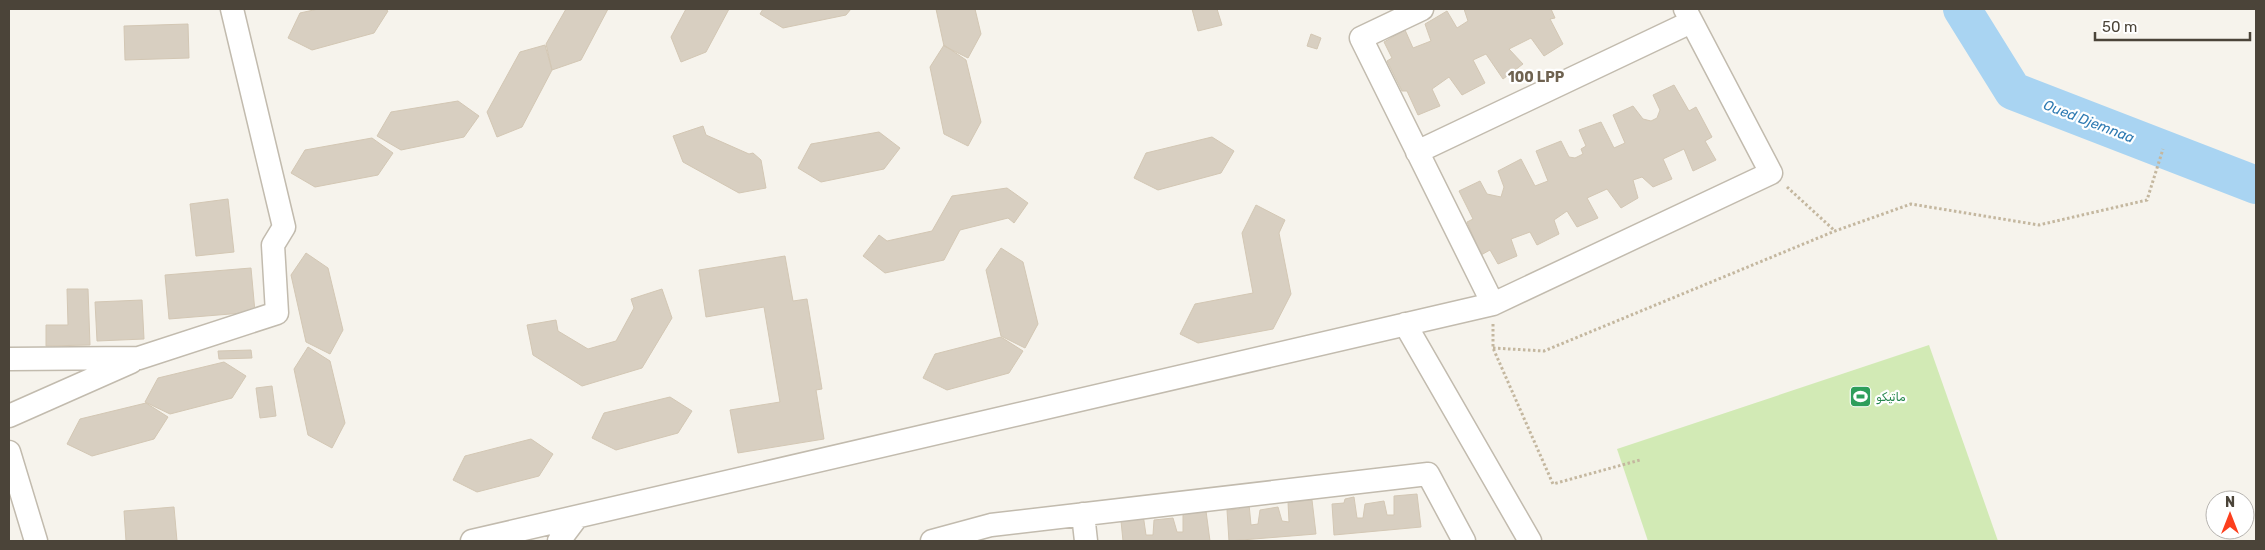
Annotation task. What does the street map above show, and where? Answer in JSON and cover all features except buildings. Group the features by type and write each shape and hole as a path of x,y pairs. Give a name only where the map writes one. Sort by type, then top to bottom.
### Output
{"street":[{"path":"9,416 139,358 277,313 273,245 284,227 232,9"},
{"path":"1422,9 1361,38 1493,304"},
{"path":"472,541 1493,304 1772,173 1688,15 1417,152"},
{"path":"1405,324 1530,541"},
{"path":"9,359 139,358"},
{"path":"9,452 36,541"},
{"path":"932,541 991,525 1428,474 1464,541"},
{"path":"1083,514 1086,541"},
{"path":"559,541 577,517"}],"path":[{"path":"1493,348 1544,350 1835,231 1911,204 2038,224 2147,200 2163,149"},
{"path":"1772,173 1835,231"},
{"path":"1493,304 1493,348 1553,484 1640,460"}],"green space":[{"name":"ماتيكو","path":"1929,345 1998,541 1648,541 1617,449"}],"waterway":[{"name":"Oued Djemnaa","path":"1962,9 2013,91 2256,185"}],"place":[{"name":"ماتيكو","path":"1860,397"}],"district":[{"name":"100 LPP","path":"1536,77"}]}
